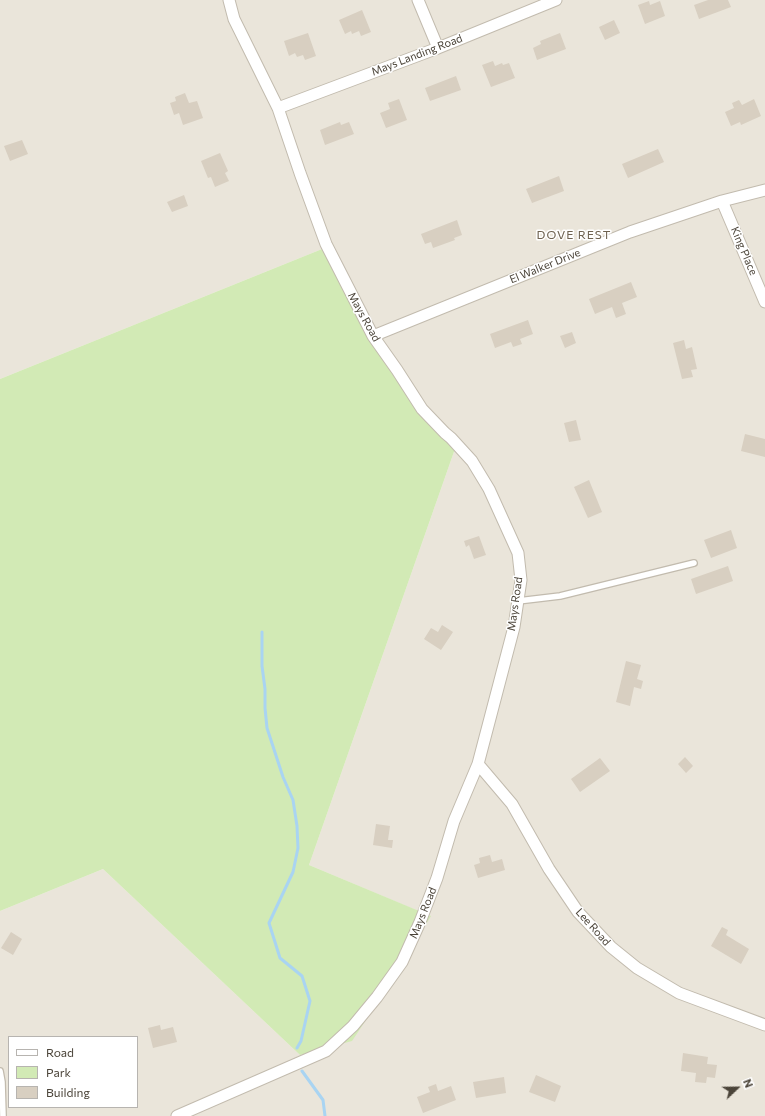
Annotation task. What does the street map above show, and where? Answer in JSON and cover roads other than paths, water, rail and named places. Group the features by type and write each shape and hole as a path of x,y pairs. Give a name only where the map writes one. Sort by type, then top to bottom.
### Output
{"street":[{"name":"Mays Road","path":"177,1116 326,1051 353,1026 377,997 402,962 423,915 437,878 454,821 478,764 514,627 521,580 518,554 489,489 472,461 422,409 373,336 326,244 278,108 234,19 229,0"},
{"path":"418,0 438,48"},
{"name":"Mays Landing Road","path":"278,108 438,48 556,0"},
{"name":"El Walker Drive","path":"373,336 630,232 722,201 765,190"},
{"name":"King Place","path":"722,201 765,302"},
{"name":"Lee Road","path":"478,764 512,804 549,869 578,912 611,947 637,968 679,993 765,1025"}],"lane":[{"path":"518,601 560,596 609,585 659,570 694,562"},
{"path":"0,1071 2,1082 3,1116"}],"waterway":[{"path":"262,632 262,666 267,728 283,777 293,800 297,826 298,848 293,872 269,923 280,958 302,976 310,1001 301,1041 297,1048"},
{"path":"302,1071 323,1100 325,1116"}],"district":[{"name":"DOVE REST","path":"574,235"}]}
